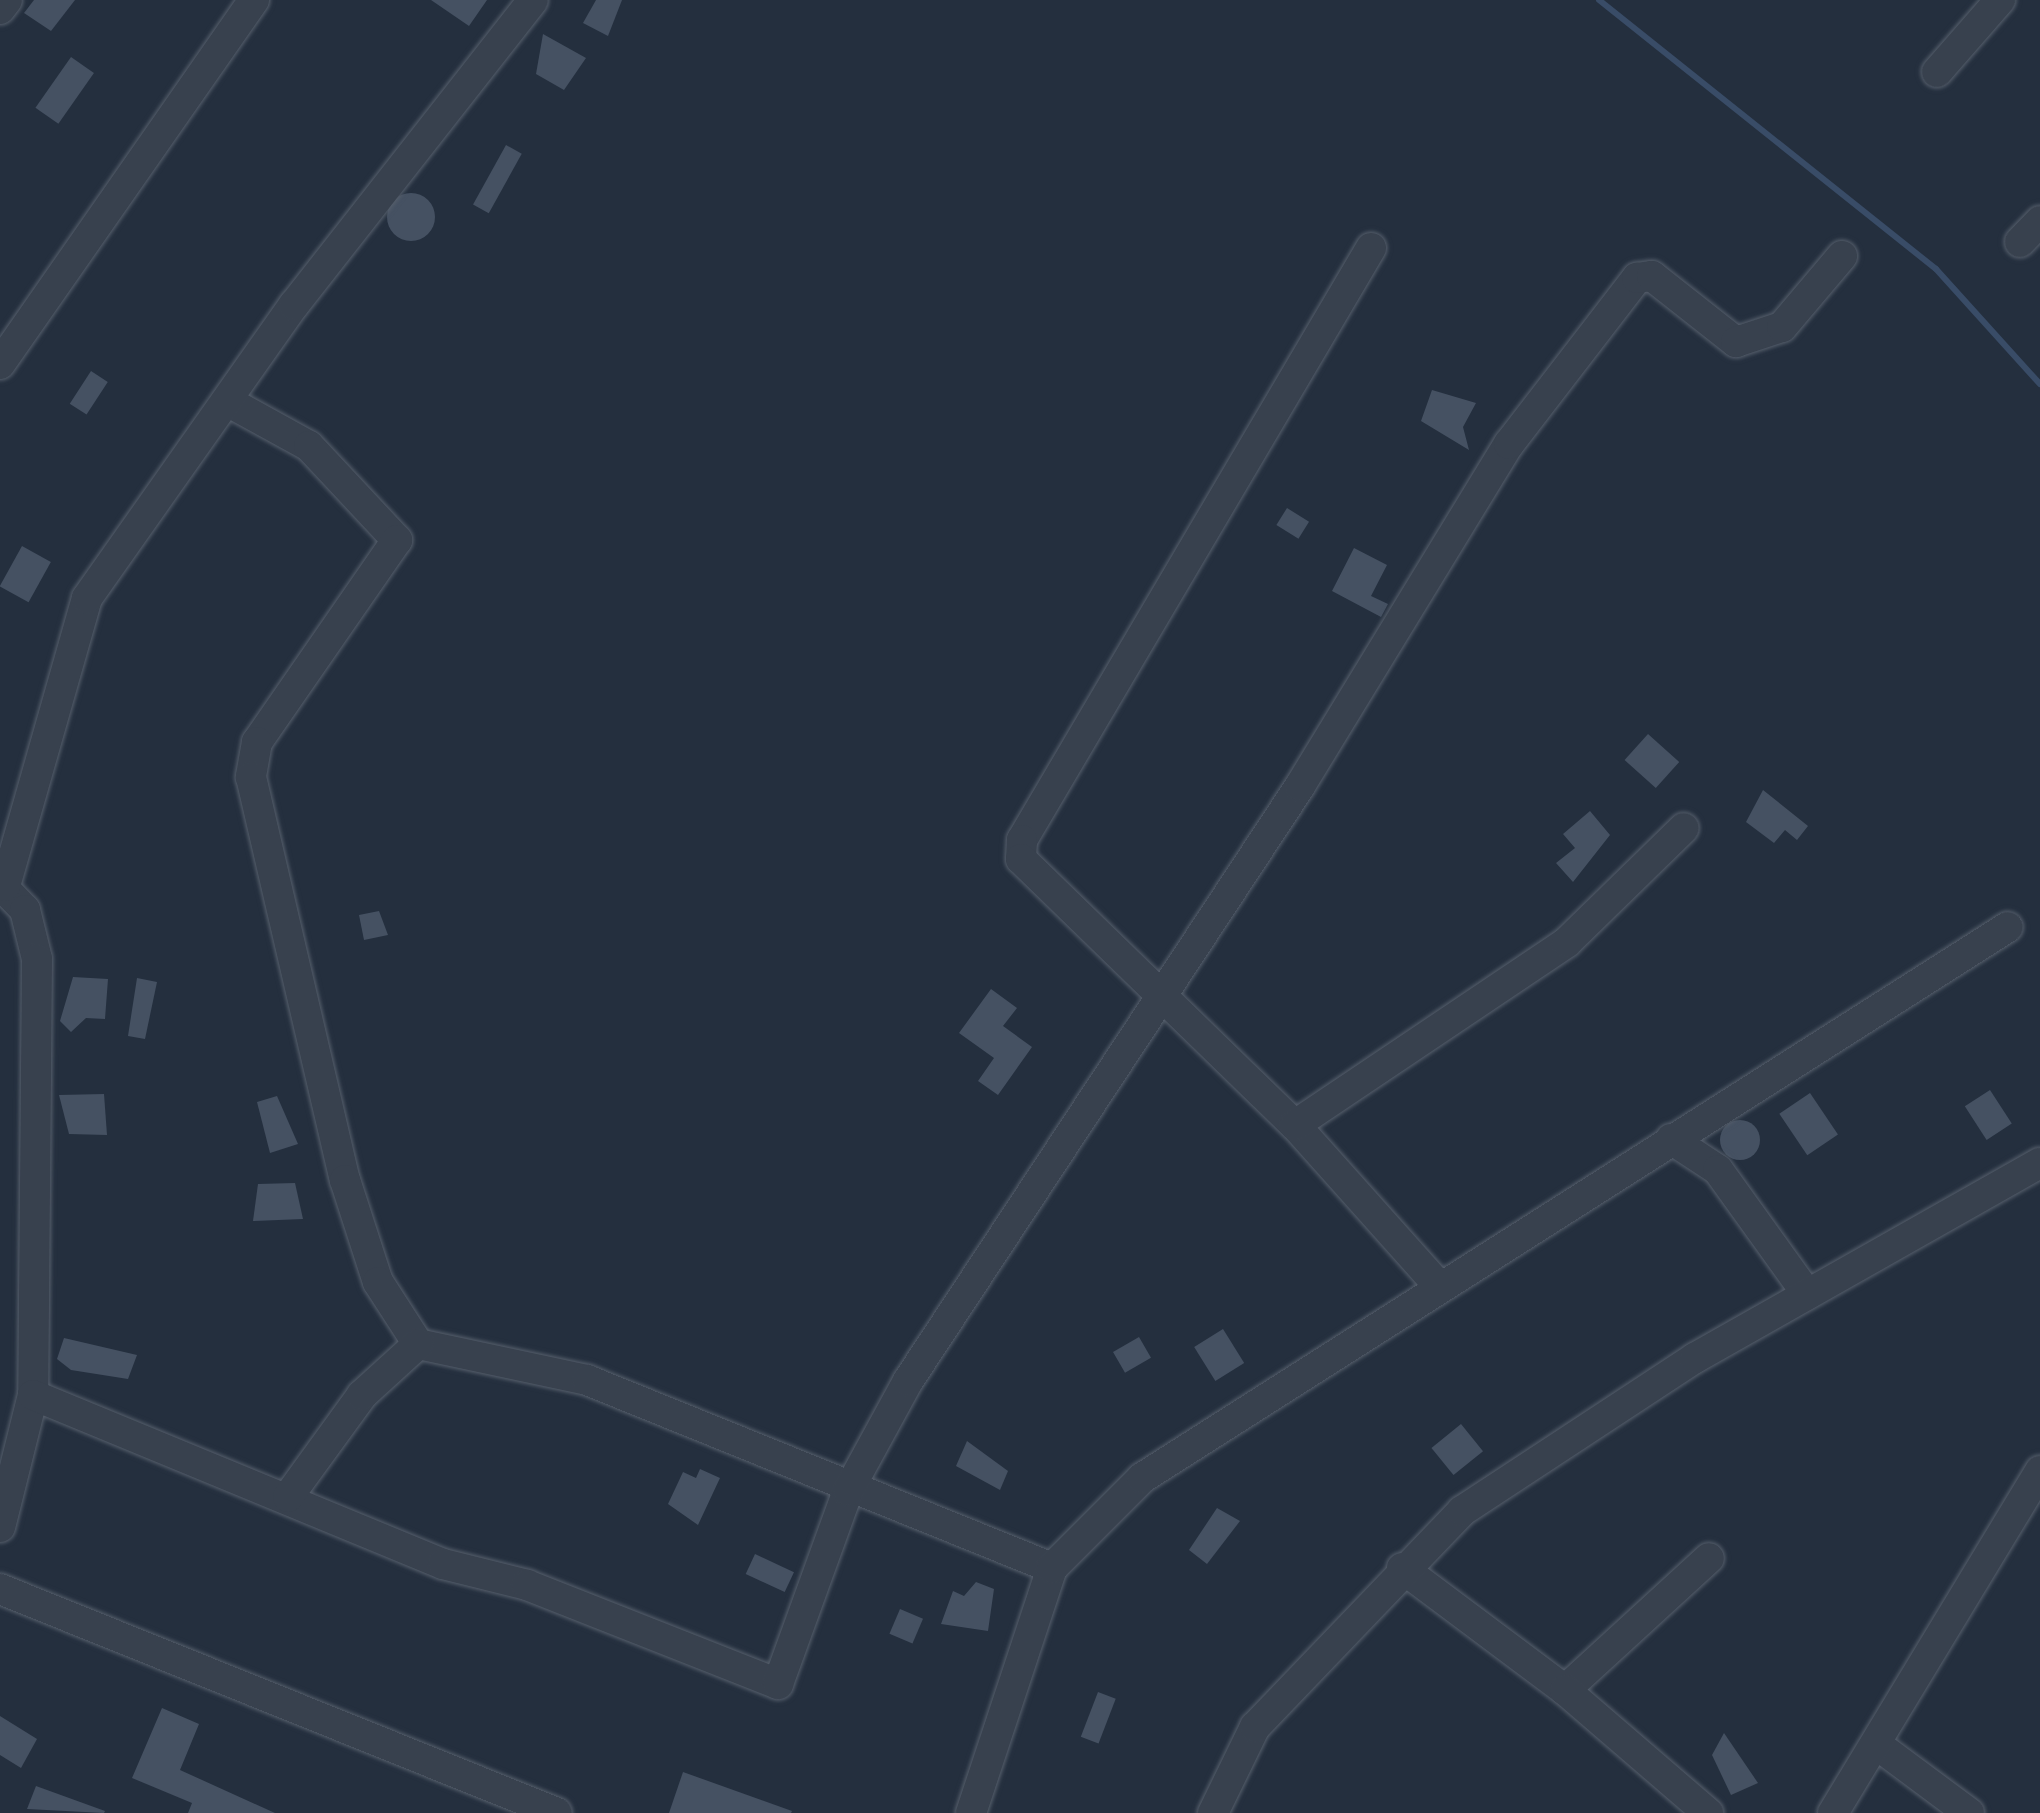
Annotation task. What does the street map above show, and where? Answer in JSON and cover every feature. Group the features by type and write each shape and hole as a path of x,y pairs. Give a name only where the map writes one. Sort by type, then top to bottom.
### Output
{"street":[{"path":"0,9 7,0"},
{"path":"0,364 254,0"},
{"path":"0,1527 32,1395 37,959 25,910 3,885 71,668 76,620 229,402 533,0"},
{"path":"1937,72 2000,0"},
{"path":"1371,248 1022,840 1030,874 1163,994 1296,1125 1440,1287"},
{"path":"32,1395 778,1684 848,1491 908,1381 1163,994 1509,444 1636,278 1652,276 1736,342 1782,327 1842,256"},
{"path":"229,402 309,446 397,540 257,742 251,778 345,1180 378,1282 418,1344 554,1369 848,1491 1052,1568"},
{"path":"1296,1125 1568,942 1684,828"},
{"path":"971,1813 1052,1568 1142,1478 2008,926"},
{"path":"1671,1139 1718,1170 1807,1294"},
{"path":"1213,1813 1255,1727 1402,1568 1462,1511 1807,1294 2040,1162"},
{"path":"288,1497 362,1395 418,1344"},
{"path":"1833,1813 1880,1746 2040,1471"},
{"path":"1564,1690 1709,1558"},
{"path":"1402,1568 1564,1690 1708,1813"},
{"path":"0,1589 557,1813"},
{"path":"1880,1746 1970,1813"}],"building":[{"path":"34,0 75,0 51,31 24,13"},
{"path":"431,0 487,0 469,26"},
{"path":"596,0 622,0 608,36 583,23"},
{"path":"543,34 586,58 564,90 536,74"},
{"path":"71,57 94,73 58,124 35,108"},
{"path":"506,145 522,154 489,213 473,204"},
{"path":"411,193 428,200 435,217 428,234 411,241 394,234 387,217 394,200"},
{"path":"91,371 108,382 87,415 70,404"},
{"path":"1432,390 1476,403 1463,427 1469,450 1421,421"},
{"path":"1287,508 1309,522 1298,539 1276,525"},
{"path":"22,546 51,562 29,602 0,586"},
{"path":"1354,548 1387,565 1371,596 1388,604 1381,617 1332,591"},
{"path":"1648,734 1679,762 1656,788 1625,760"},
{"path":"1763,790 1808,826 1797,840 1785,830 1774,843 1746,822"},
{"path":"1590,811 1610,835 1573,882 1556,863 1575,848 1563,834"},
{"path":"379,911 388,935 364,940 359,915"},
{"path":"73,977 108,979 105,1019 86,1018 71,1032 60,1021"},
{"path":"137,978 157,982 145,1039 128,1036"},
{"path":"991,989 1017,1008 1003,1026 1032,1047 998,1095 978,1081 994,1058 959,1033"},
{"path":"1990,1090 2012,1124 1987,1140 1965,1106"},
{"path":"1810,1093 1838,1134 1807,1155 1779,1114"},
{"path":"104,1094 107,1135 69,1134 59,1095"},
{"path":"277,1096 298,1144 270,1153 257,1102"},
{"path":"1740,1120 1754,1126 1760,1140 1754,1154 1740,1160 1726,1154 1720,1140 1726,1126"},
{"path":"295,1183 303,1219 253,1221 258,1184"},
{"path":"1223,1329 1244,1363 1215,1381 1194,1347"},
{"path":"1139,1337 1151,1358 1125,1373 1113,1352"},
{"path":"64,1338 137,1355 128,1379 71,1370 57,1359"},
{"path":"1461,1424 1483,1451 1453,1475 1431,1448"},
{"path":"967,1441 1008,1471 1000,1490 956,1466"},
{"path":"700,1469 720,1478 698,1525 668,1504 683,1472 696,1478"},
{"path":"1217,1508 1240,1521 1207,1564 1189,1550"},
{"path":"755,1554 794,1572 785,1592 746,1574"},
{"path":"976,1582 994,1589 988,1631 941,1624 953,1591 964,1596"},
{"path":"900,1609 923,1619 912,1644 889,1634"},
{"path":"1098,1692 1116,1699 1099,1744 1081,1737"},
{"path":"162,1708 199,1724 180,1770 275,1813 188,1813 192,1803 132,1778"},
{"path":"0,1716 37,1739 21,1768 0,1755"},
{"path":"1724,1733 1758,1783 1731,1795 1712,1755"},
{"path":"683,1772 792,1811 669,1813"},
{"path":"36,1786 105,1811 27,1809"}],"waterway":[{"path":"1599,0 1936,269 2040,384"}]}
